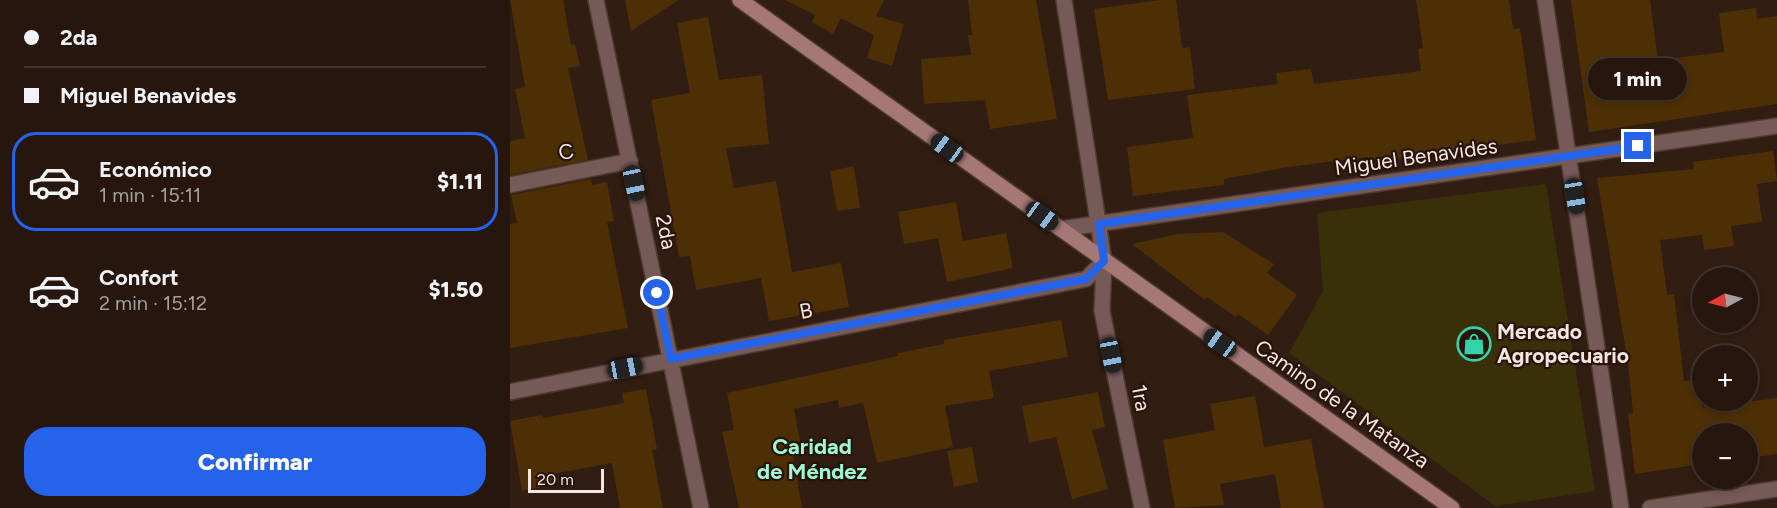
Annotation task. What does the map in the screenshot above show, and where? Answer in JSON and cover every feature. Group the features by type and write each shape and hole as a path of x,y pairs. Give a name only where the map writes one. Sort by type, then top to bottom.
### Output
{"main road":[{"name":"Camino de la Matanza","path":"740,0 1452,508"}],"street":[{"name":"2da","path":"596,0 701,508"},
{"name":"1ra","path":"1064,0 1104,261 1102,311 1142,508"},
{"path":"1545,0 1622,508"},
{"name":"Miguel Benavides","path":"1061,229 1777,126"},
{"name":"C","path":"510,184 630,161"},
{"name":"B","path":"510,392 1086,279 1104,261"},
{"path":"1650,508 1777,489"}],"shaded area":[{"path":"1546,184 1595,491 1495,506 1289,353 1323,291 1317,213"}],"building":[{"path":"510,0 563,0 571,45 575,44 580,66 568,68 588,160 510,175 510,141 525,138 515,89 525,87"},
{"path":"625,0 679,0 631,31"},
{"path":"785,0 884,0 876,16 904,24 892,66 867,58 874,35 841,18 833,34 812,22 815,15"},
{"path":"968,0 1036,0 1057,119 990,129 985,100 924,104 921,59 971,55 968,35 972,35"},
{"path":"1176,0 1182,48 1190,47 1195,89 1108,100 1094,9"},
{"path":"1416,0 1509,0 1513,29 1520,28 1536,140 1397,159 1397,156 1368,160 1368,157 1288,167 1224,179 1224,185 1133,196 1127,147 1193,138 1187,95 1278,84 1276,73 1311,69 1314,84 1421,71 1418,49 1423,48"},
{"path":"1571,0 1650,0 1658,60 1724,52 1719,13 1756,8 1757,19 1777,16 1777,104 1589,132"},
{"path":"708,17 719,80 762,75 769,144 726,148 734,188 776,181 792,272 841,263 849,307 769,321 761,278 696,290 690,256 679,257 651,100 690,93 677,23"},
{"path":"1773,151 1777,181 1757,184 1762,222 1731,226 1734,246 1704,250 1702,235 1660,240 1667,295 1674,294 1684,381 1692,380 1692,411 1758,411 1758,401 1777,398 1777,454 1758,457 1758,423 1692,423 1692,465 1635,474 1628,414 1633,413 1628,363 1597,178 1694,169 1693,162"},
{"path":"854,166 860,208 837,211 830,171"},
{"path":"591,179 592,185 607,182 614,221 607,222 628,328 510,348 510,224 517,223 511,195"},
{"path":"956,202 963,241 1006,233 1013,268 947,282 938,238 904,244 898,212"},
{"path":"1223,232 1274,264 1267,273 1297,295 1268,335 1238,314 1236,317 1207,297 1205,300 1132,244 1178,234"},
{"path":"1061,320 1068,357 989,371 994,398 945,406 953,447 877,463 863,403 839,408 838,400 794,409 801,447 792,449 802,508 739,508 722,432 734,430 727,393 898,356 898,353 944,344 944,340"},
{"path":"646,389 657,449 652,450 663,508 620,508 612,463 553,474 555,484 522,491 510,421 542,415 543,418 624,403 622,393"},
{"path":"1098,392 1105,427 1092,430 1108,489 1072,499 1056,437 1029,443 1022,406"},
{"path":"1255,396 1264,447 1311,439 1324,508 1281,508 1275,474 1220,484 1224,505 1175,508 1163,440 1215,430 1210,404"},
{"path":"972,447 978,482 954,487 947,451"}],"place":[{"name":"Mercado Agropecuario","path":"1474,344"}],"district":[{"name":"Caridad de Méndez","path":"812,458"}],"route":[{"path":"657,293 671,359 1086,279 1104,261 1099,224 1638,146"}]}
